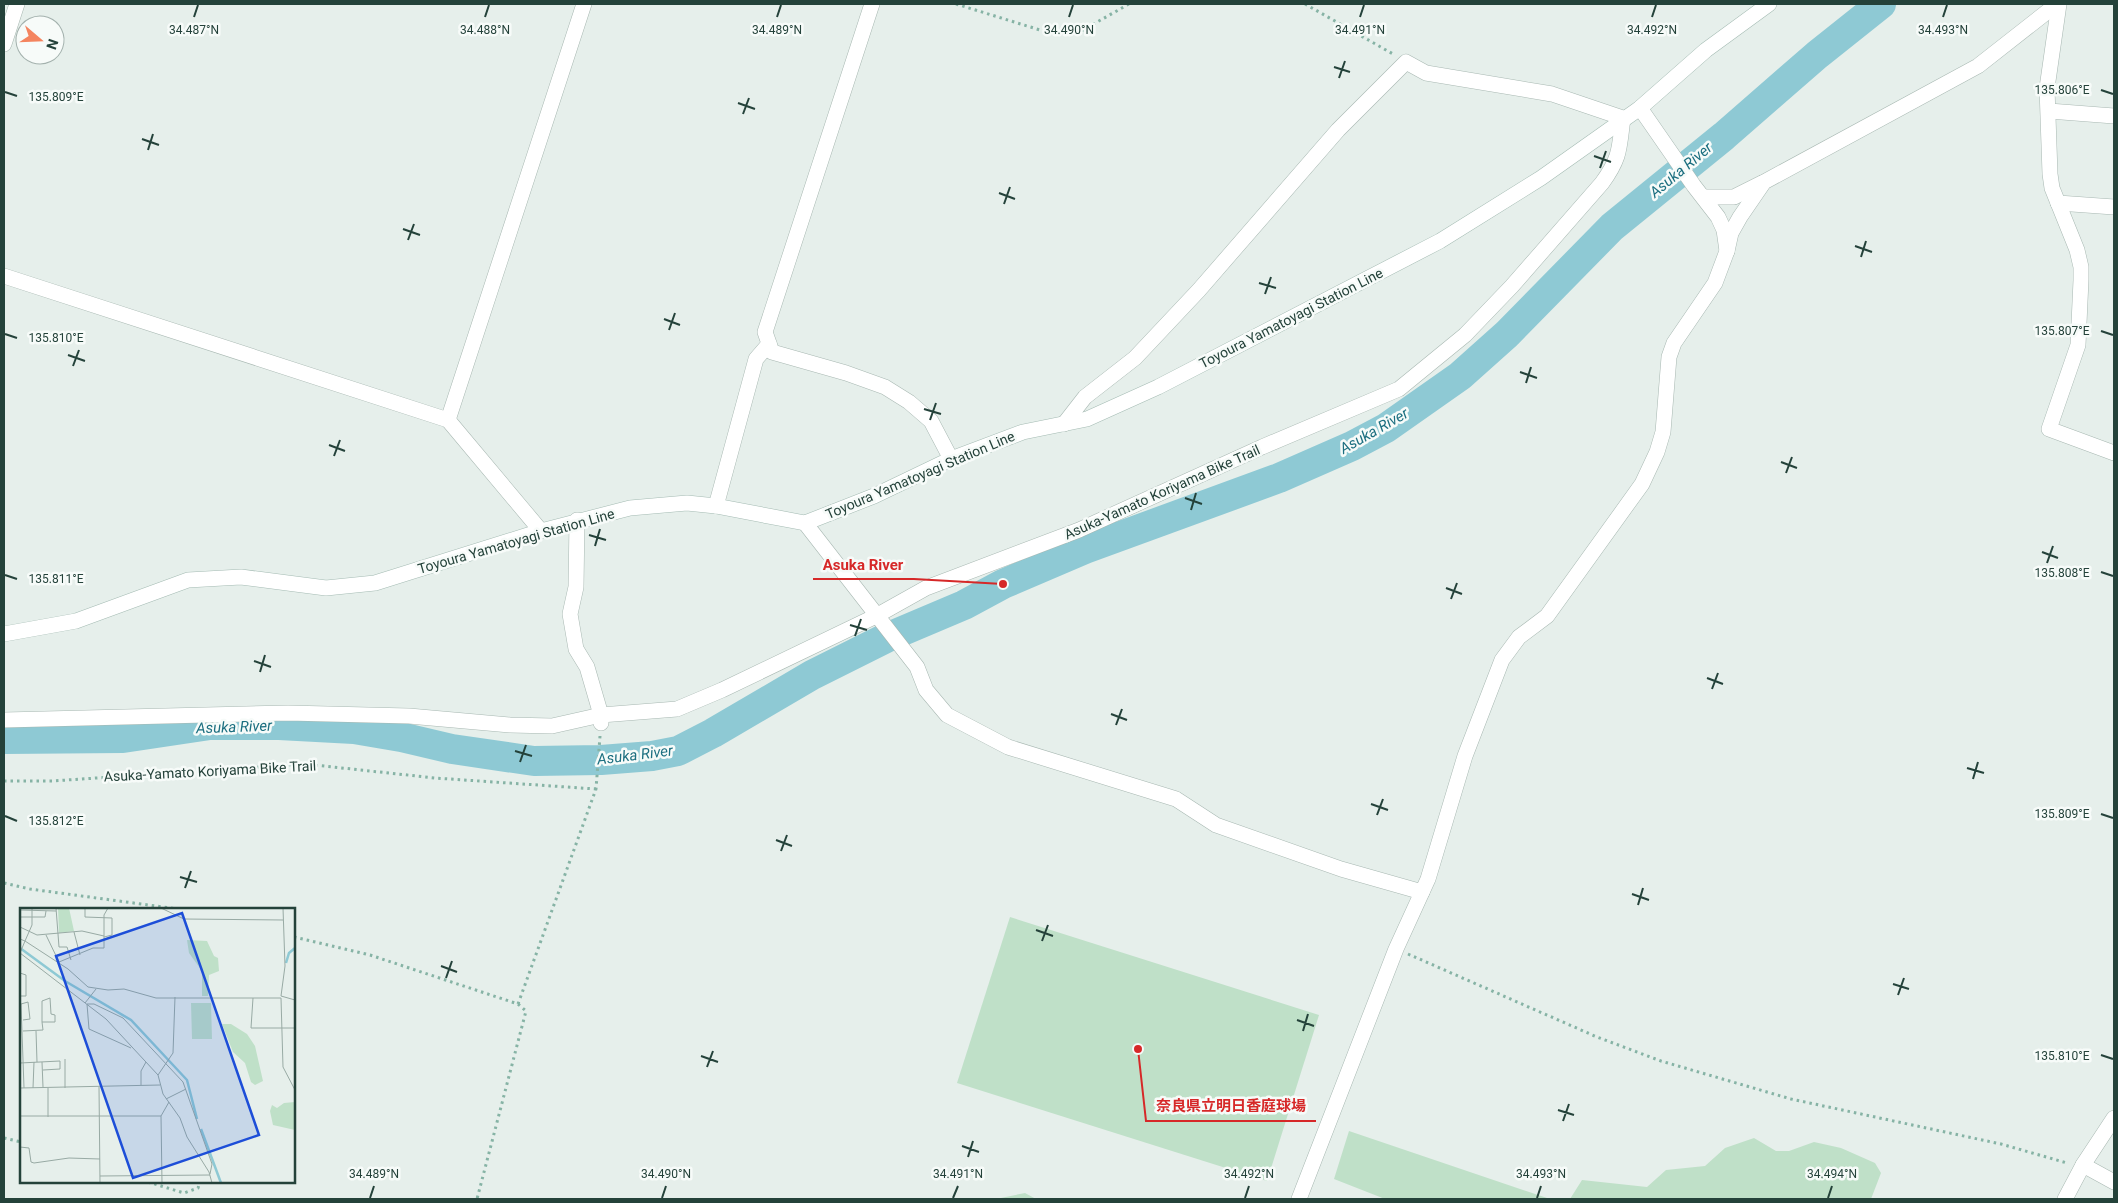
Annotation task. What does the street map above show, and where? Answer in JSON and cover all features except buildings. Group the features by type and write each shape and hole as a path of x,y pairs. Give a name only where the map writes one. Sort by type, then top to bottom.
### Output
{"street":[{"path":"4,44 17,4"},
{"path":"448,420 584,4"},
{"path":"872,4 765,332 772,352 885,387 908,402 931,421 951,459"},
{"name":"Toyoura Yamatoyagi Station Line","path":"4,634 76,621 188,580 241,577 326,588 375,583 577,520 630,508 687,503 716,506 805,523 874,496 951,459 1023,432 1087,419 1158,387 1440,241 1541,178 1623,118 1644,114 1706,50 1769,4"},
{"path":"1700,192 1734,197 1764,182 1978,66 2058,4"},
{"path":"2058,4 2048,74 2050,174 2052,188 2077,250 2081,267 2080,334 2049,429 2114,453"},
{"path":"1064,424 1085,397 1135,358 1193,297 1338,130 1406,62 1426,73 1552,94 1623,118"},
{"path":"2049,111 2114,116"},
{"path":"1644,114 1718,216 1724,230 1727,251"},
{"name":"Asuka-Yamato Koriyama Bike Trail","path":"4,720 288,713 408,716 510,725 552,726 677,709 879,619 926,588 1079,530 1262,447 1400,389 1465,335 1512,286 1602,183 1616,165 1623,118"},
{"path":"1299,1199 1396,949 1433,865 1474,729 1502,660 1519,637 1547,616 1642,484 1657,452 1663,432 1668,371 1672,350 1715,283 1732,233 1740,217 1764,182"},
{"path":"2058,203 2114,207"},
{"path":"4,276 448,420 541,531"},
{"path":"716,506 756,359 769,344"},
{"path":"577,520 576,586 570,614 576,649 587,666 601,719"},
{"path":"805,523 916,667 926,690 947,716 1008,747 1176,799 1216,825 1341,869 1422,892"},
{"path":"2065,1199 2083,1165 2114,1118"},
{"path":"2083,1165 2114,1182"}],"path":[{"path":"956,4 1053,34 1083,30 1129,4"},
{"path":"1305,4 1406,62"},
{"path":"518,1004 596,789 601,719"},
{"name":"Asuka-Yamato Koriyama Bike Trail","path":"4,781 52,781 304,764 435,778 596,789"},
{"path":"4,883 30,889 171,908"},
{"path":"295,937 370,955 518,1004 526,1011 477,1199"},
{"path":"1396,949 1597,1037 1660,1061 1790,1099 2001,1144 2067,1163 2083,1165"},
{"path":"4,1138 20,1142"},
{"path":"151,1183 184,1193 198,1188 200,1183"}],"green space":[{"path":"1010,917 1319,1015 1267,1181 957,1083"},
{"path":"1349,1131 1550,1199 1385,1199 1334,1179"},
{"path":"1754,1138 1776,1151 1789,1151 1814,1142 1841,1148 1875,1163 1881,1173 1871,1199 1570,1199 1582,1180 1647,1187 1666,1170 1705,1166 1725,1148"},
{"path":"1025,1193 1036,1199 996,1199"}],"waterway":[{"name":"Asuka River","path":"4,739 123,738 210,725 279,725 354,729 401,737 452,749 534,761 601,760 652,756 678,751 713,733 812,675 886,638 964,605 1003,584 1085,549 1279,478 1352,446 1386,428 1460,376 1507,334 1612,227 1724,136 1817,55 1881,4"}],"place":[{"name":"Asuka River","path":"1003,584"},
{"name":"奈良県立明日香庭球場","path":"1138,1049"}]}
